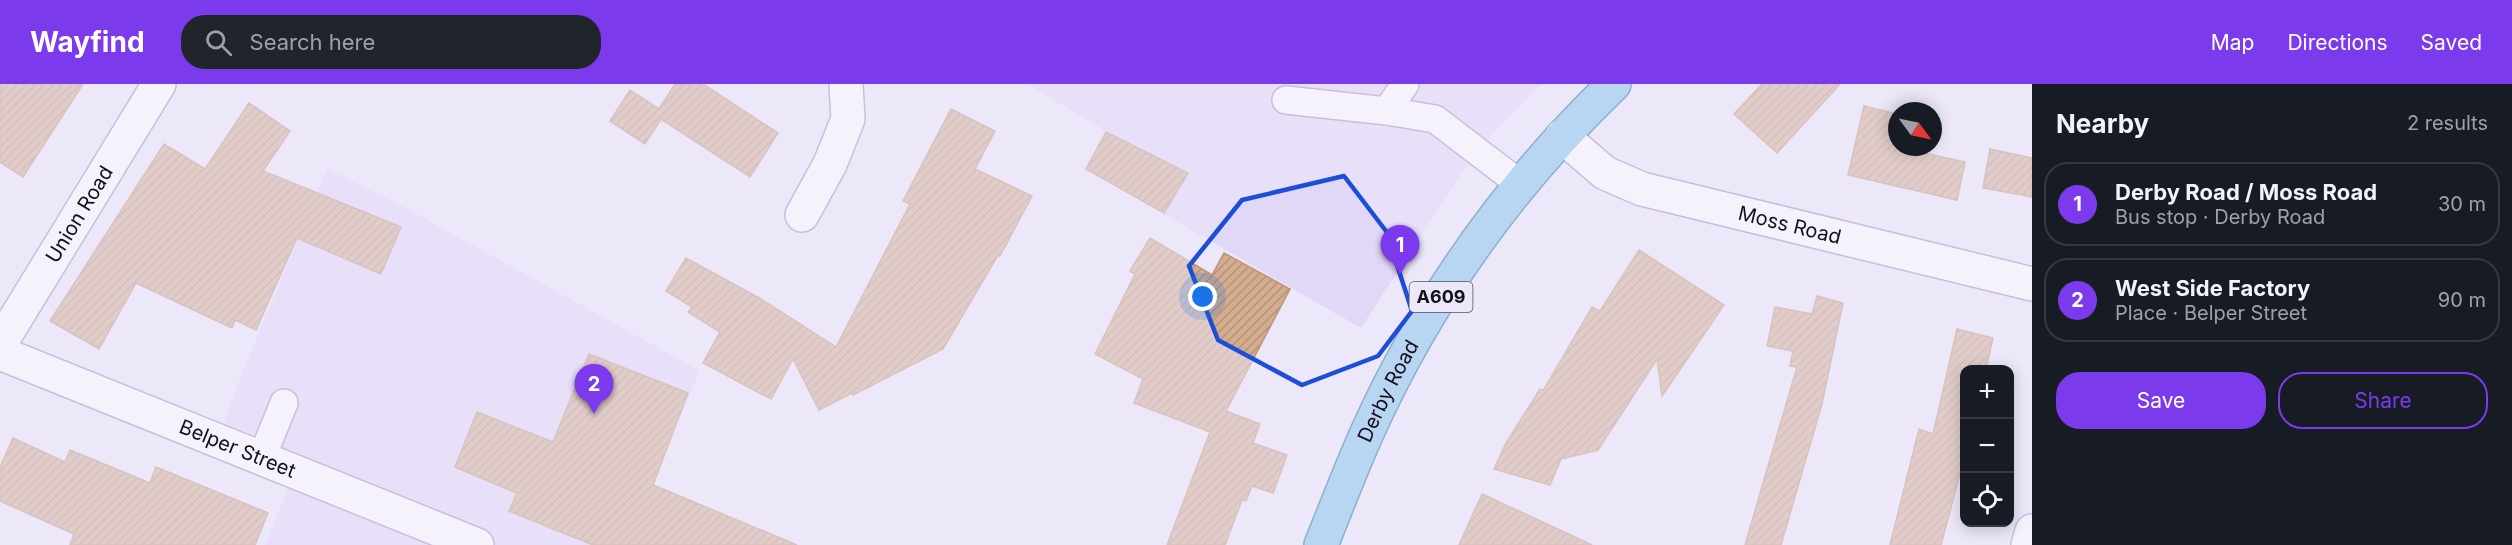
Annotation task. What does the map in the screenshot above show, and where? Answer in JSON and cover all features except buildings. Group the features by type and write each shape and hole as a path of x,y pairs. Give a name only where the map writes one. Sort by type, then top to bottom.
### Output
{"main road":[{"name":"Derby Road","path":"1321,545 1366,435 1391,384 1451,279 1520,184 1562,136 1614,84"}],"street":[{"name":"Union Road","path":"0,344 159,84"},
{"path":"802,215 830,165 848,119 846,84"},
{"name":"Moss Road","path":"1562,136 1599,169 1635,187 1773,223 2032,284"},
{"name":"Belper Street","path":"0,353 477,545"},
{"path":"2028,545 2032,531"}],"lane":[{"path":"1387,111 1405,84"},
{"path":"1286,100 1387,111 1435,119 1520,184"},
{"path":"262,457 284,403"}],"highlighted area":[{"path":"1344,176 1386,231 1412,311 1378,356 1302,385 1218,340 1189,266 1242,200"}],"shaded area":[{"path":"1027,84 1541,84 1477,150 1361,328 1086,169 1106,131"},
{"path":"327,169 406,208 700,371 625,545 265,545 293,477 215,447 243,371"}],"place":[{"name":"Derby Road / Moss Road","path":"1400,275"},
{"name":"West Side Factory","path":"594,414"}]}
